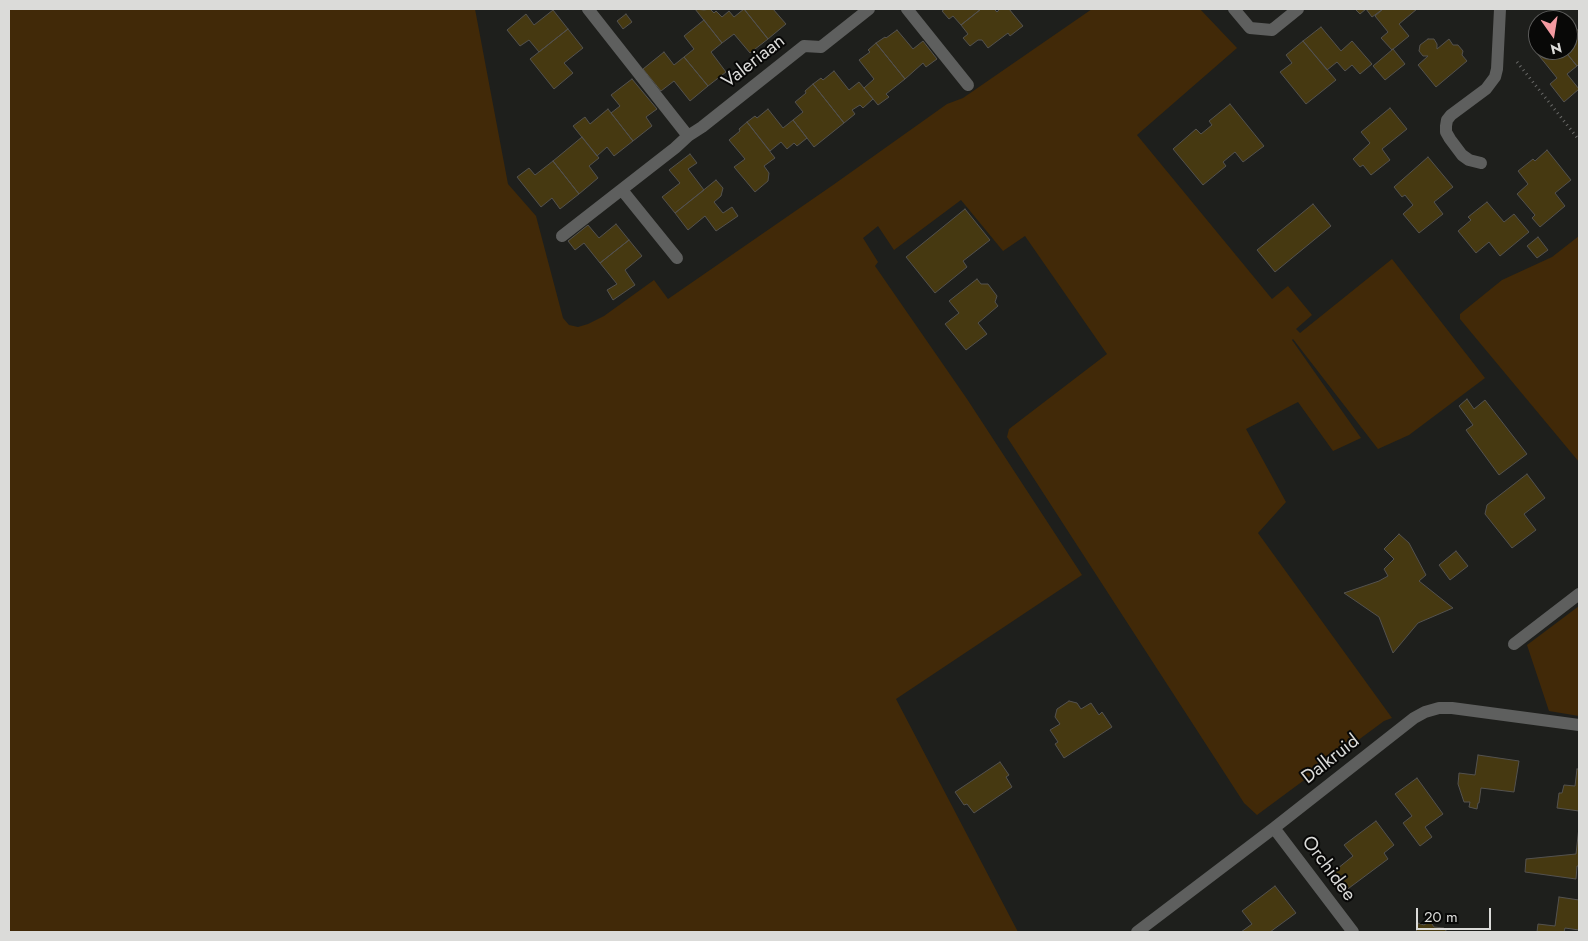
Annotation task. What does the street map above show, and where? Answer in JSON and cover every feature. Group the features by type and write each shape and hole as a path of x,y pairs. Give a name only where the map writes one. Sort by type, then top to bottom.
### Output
{"street":[{"path":"588,9 688,136"},
{"name":"Valeriaan","path":"562,236 804,46 821,47 870,9"},
{"path":"907,9 968,85"},
{"path":"1234,9 1250,28 1272,30 1298,9"},
{"path":"1481,164 1462,155 1446,132 1446,126 1452,115 1492,83 1497,69 1500,9"},
{"path":"622,190 677,258"},
{"path":"1514,644 1579,594"},
{"name":"Dalkruid","path":"1137,932 1414,718 1425,712 1439,708 1452,708 1579,725"},
{"name":"Orchidee","path":"1274,828 1353,932"}],"path":[{"path":"1498,56 1514,59 1579,140"}],"shaded area":[{"path":"9,9 475,9 508,184 536,216 563,318 569,325 578,327 604,316 654,280 668,299 947,104 963,98 1092,9 1200,9 1237,48 1137,135 1272,299 1288,286 1312,315 1296,329 1300,333 1392,259 1485,378 1409,435 1378,449 1293,339 1361,438 1333,451 1298,402 1246,429 1286,502 1258,533 1392,718 1384,721 1257,815 1244,803 1007,437 1009,429 1107,354 1025,236 1003,251 961,200 894,250 878,226 863,238 878,262 875,266 967,399 1082,575 896,699 1018,932 9,932"},
{"path":"1579,236 1579,462 1460,319 1460,314 1502,280 1552,257"},
{"path":"1579,606 1579,716 1549,711 1527,645"}],"building":[{"path":"695,9 710,9 714,13 716,11 722,17 729,11 734,17 744,9 768,39 750,53 734,34 722,43"},
{"path":"744,9 773,9 786,24 768,39"},
{"path":"945,9 981,9 961,25 953,16 949,19 942,11"},
{"path":"981,9 994,9 997,12 1000,9 1009,9 1023,26 1010,36 1008,33 988,48 982,40 978,40 970,46 963,38 968,34 961,25"},
{"path":"1355,9 1366,9 1360,14"},
{"path":"1366,9 1383,9 1372,17"},
{"path":"1383,9 1417,9 1399,24 1409,36 1392,50 1381,38 1388,32 1375,16"},
{"path":"553,10 568,29 539,52 529,40 520,46 507,30 526,14 534,25"},
{"path":"626,14 632,22 623,29 617,21"},
{"path":"704,20 722,43 711,52 726,72 708,86 684,57 694,49 684,36"},
{"path":"1321,27 1341,51 1352,41 1372,64 1360,74 1352,65 1345,71 1337,62 1327,70 1303,41"},
{"path":"568,29 583,48 564,63 573,73 554,89 530,59"},
{"path":"897,30 913,49 923,41 937,59 926,67 923,63 905,79 876,43"},
{"path":"1578,31 1579,64 1577,66 1572,60 1578,60"},
{"path":"1428,39 1434,39 1437,49 1449,39 1453,45 1458,45 1463,51 1462,55 1467,61 1436,87 1418,65 1428,56 1423,56 1419,51 1420,45"},
{"path":"1303,41 1336,80 1306,104 1280,72 1292,63 1286,55"},
{"path":"876,43 905,79 886,94 889,97 878,105 864,88 874,79 859,60 870,52 868,50"},
{"path":"1393,49 1405,64 1385,80 1373,66"},
{"path":"664,52 674,65 684,57 708,86 690,101 674,81 661,91 643,69"},
{"path":"1542,60 1572,60 1577,66 1567,74 1579,89 1564,102 1550,84 1557,78"},
{"path":"834,71 849,90 859,82 873,99 863,108 860,105 852,110 855,114 844,123 813,84 821,78 823,80"},
{"path":"632,79 657,109 646,117 652,126 633,141 611,113 620,106 611,95"},
{"path":"813,84 844,123 814,147 793,120 803,112 795,102"},
{"path":"1230,104 1264,146 1243,162 1235,152 1223,162 1226,166 1203,185 1173,149 1196,129 1201,134 1212,125 1209,121"},
{"path":"1390,108 1407,129 1382,149 1390,160 1371,175 1363,165 1360,167 1353,159 1370,143 1361,132"},
{"path":"608,109 633,141 614,156 607,147 597,156 573,126 585,117 590,124"},
{"path":"768,109 783,128 793,120 807,138 797,146 794,143 787,149 781,142 770,151 747,122 755,116 757,118"},
{"path":"747,122 775,158 764,166 769,173 768,181 755,192 734,167 745,159 729,140"},
{"path":"582,137 599,158 589,166 598,178 579,194 553,161"},
{"path":"1547,150 1571,180 1555,193 1565,206 1540,227 1532,218 1535,215 1517,194 1528,184 1518,171 1533,159 1535,161"},
{"path":"690,154 697,163 688,169 704,190 675,213 662,197 680,183 669,170"},
{"path":"1428,157 1453,187 1434,202 1443,214 1419,233 1403,214 1413,205 1405,195 1402,197 1394,187"},
{"path":"553,161 579,194 560,209 552,198 541,207 517,177 529,168 535,175"},
{"path":"716,180 723,188 721,196 714,202 723,213 732,207 738,216 716,231 705,216 688,230 675,213"},
{"path":"1487,202 1504,222 1514,214 1529,232 1500,256 1489,242 1476,253 1458,231 1471,220 1468,217"},
{"path":"1313,204 1331,226 1275,272 1257,250"},
{"path":"965,209 990,240 963,261 967,267 935,293 906,257"},
{"path":"616,224 629,240 600,263 584,243 575,250 568,241 588,225 599,238"},
{"path":"1538,237 1548,250 1537,258 1527,246"},
{"path":"629,240 642,256 625,270 635,285 613,300 607,290 617,284 600,263"},
{"path":"977,279 981,284 988,284 997,296 995,302 998,306 978,323 987,334 966,350 945,324 959,313 949,301"},
{"path":"1467,399 1474,409 1485,400 1527,454 1499,475 1466,430 1473,425 1459,406"},
{"path":"1527,474 1545,498 1524,514 1536,530 1512,548 1485,514 1487,505"},
{"path":"1399,534 1409,543 1426,575 1419,581 1453,608 1418,623 1393,653 1379,617 1344,593 1388,576 1384,569 1394,559 1384,549"},
{"path":"1456,551 1468,566 1450,580 1439,565"},
{"path":"1069,701 1077,703 1081,709 1091,703 1099,715 1102,712 1112,727 1064,758 1055,744 1058,742 1050,730 1060,724 1055,717 1057,709"},
{"path":"1478,755 1519,761 1514,792 1481,788 1477,809 1469,807 1470,802 1464,802 1458,784 1459,773 1475,775"},
{"path":"1000,762 1009,775 1006,777 1012,787 974,813 967,804 964,805 955,792"},
{"path":"1577,769 1579,769 1579,811 1557,808 1559,793 1562,793 1564,785 1575,786"},
{"path":"1417,778 1443,814 1425,827 1432,837 1420,846 1403,823 1412,816 1395,794"},
{"path":"1376,821 1394,845 1384,853 1388,859 1345,891 1332,873 1353,856 1344,845"},
{"path":"1579,827 1579,866 1577,866 1576,879 1525,872 1526,859 1576,854"},
{"path":"1275,886 1296,913 1270,932 1241,932 1252,924 1242,911"},
{"path":"1559,897 1579,900 1579,930 1565,928 1564,932 1537,932 1538,924 1555,926"},
{"path":"1430,921 1434,927 1444,928 1447,932 1415,932 1418,923 1424,925"}]}
